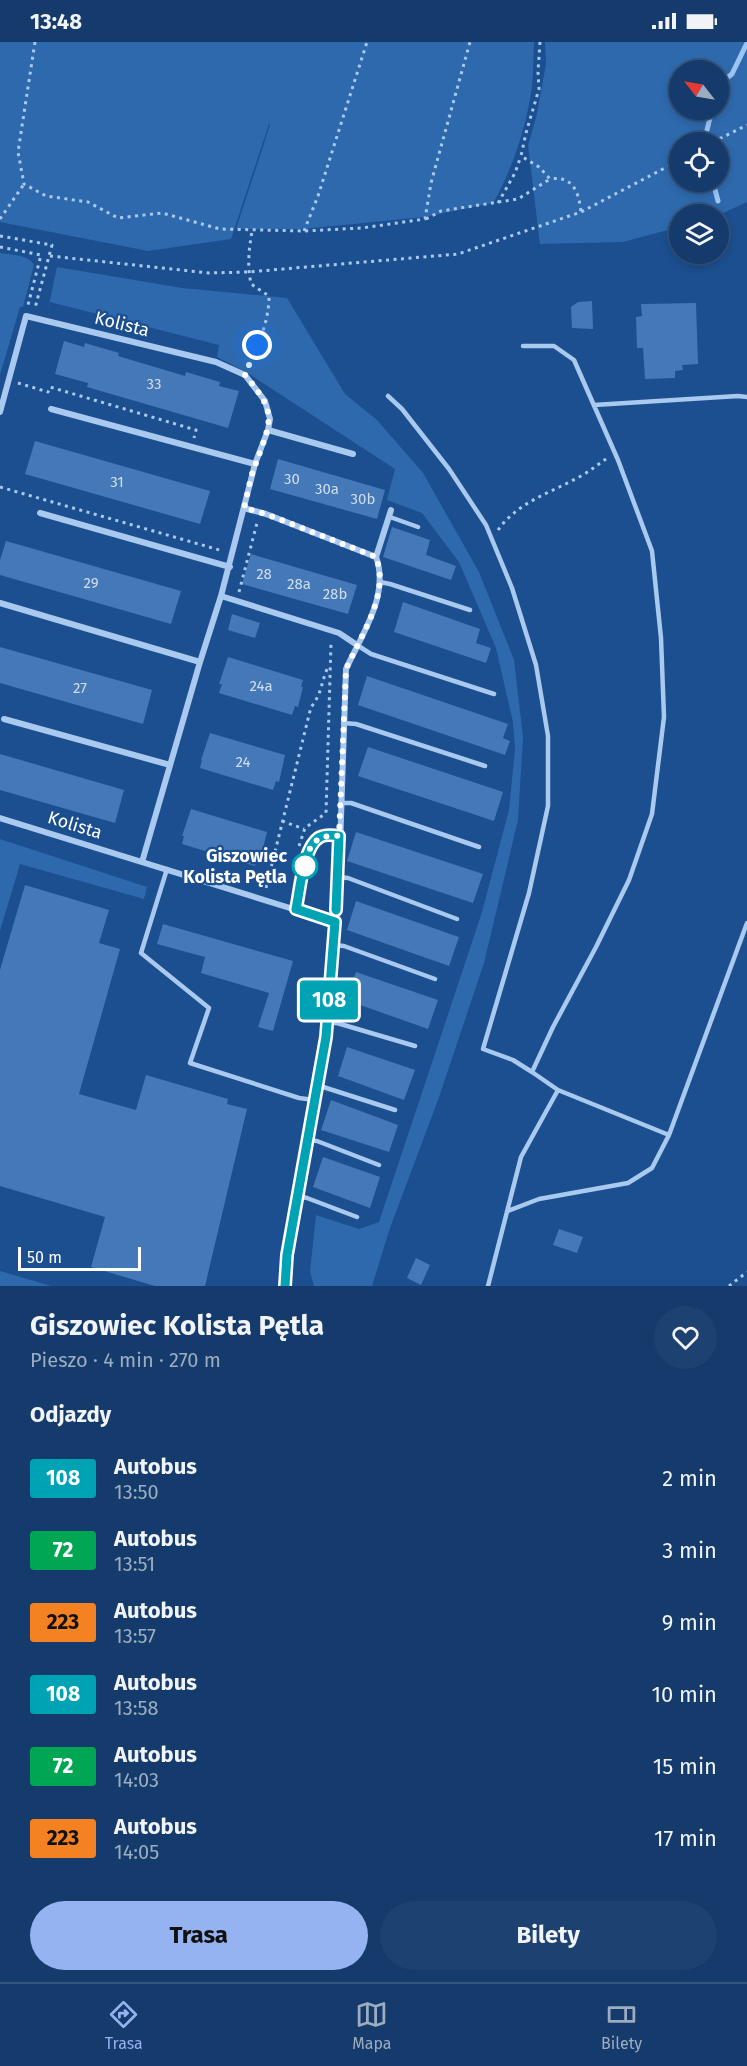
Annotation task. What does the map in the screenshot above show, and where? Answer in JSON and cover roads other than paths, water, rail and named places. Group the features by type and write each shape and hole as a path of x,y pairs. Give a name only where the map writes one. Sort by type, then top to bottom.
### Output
{"street":[{"name":"Kolista","path":"0,412 29,317 216,362 245,375 265,401 270,419 268,430 255,464 230,567 142,862"},
{"path":"51,409 255,464"},
{"path":"268,430 353,454"},
{"path":"244,508 261,512 376,557"},
{"path":"40,513 230,567"},
{"path":"285,1286 287,1255 327,1023 339,877 346,669 366,631 380,582 381,569 376,557 391,514"},
{"path":"221,596 333,631 357,645"},
{"path":"0,603 200,662"},
{"path":"4,719 170,765"},
{"name":"Kolista","path":"0,818 335,922"}],"lane":[{"path":"523,346 554,346 574,360 615,453 652,551 661,638 664,717 652,814 629,880 532,1072"},
{"path":"388,396 402,409 449,469 486,525 512,588 536,665 548,736 548,806 530,893 483,1049 513,1060 558,1090 669,1135"},
{"path":"594,405 747,397"},
{"path":"391,514 418,526"},
{"path":"380,582 470,610"},
{"path":"357,645 371,654 494,694"},
{"path":"343,723 356,724 485,766"},
{"path":"341,803 351,803 479,847"},
{"path":"296,909 308,853 321,837 339,836"},
{"path":"167,869 141,952 209,1008 190,1063 299,1098 314,1100"},
{"path":"339,877 348,878 457,919"},
{"path":"508,1211 539,1199 628,1183 652,1168 669,1135 747,923"},
{"path":"333,945 344,946 435,979"},
{"path":"327,1023 337,1023 415,1046"},
{"path":"317,1085 395,1110"},
{"path":"488,1286 521,1157 558,1090"},
{"path":"307,1140 379,1165"},
{"path":"297,1196 357,1217"}],"waterway":[{"path":"729,76 747,43"},
{"path":"707,130 710,120"},
{"path":"716,192 718,201"}],"place":[{"name":"Giszowiec Kolista Pętla","path":"305,866"}]}
